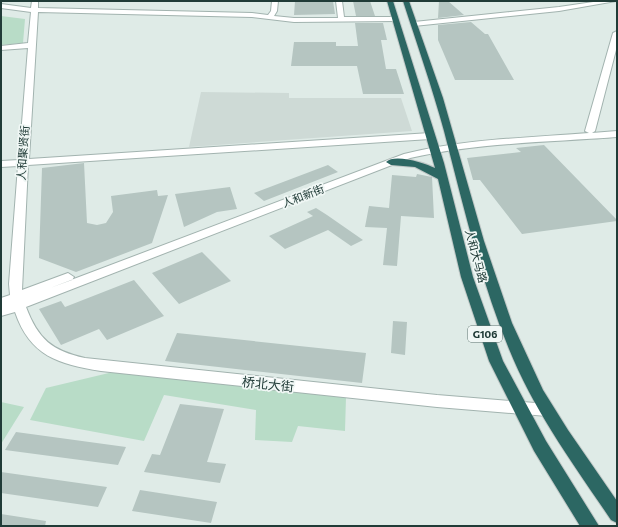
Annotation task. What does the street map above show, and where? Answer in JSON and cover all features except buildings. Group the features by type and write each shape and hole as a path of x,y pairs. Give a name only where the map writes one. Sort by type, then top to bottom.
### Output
{"highway":[{"name":"人和大马路","path":"390,1 433,143 474,300 496,361 519,408 574,502 590,526"},
{"name":"人和大马路","path":"406,1 436,91 477,238 506,326 530,380 547,410 617,515"},
{"path":"416,91 436,91"},
{"path":"391,162 405,162 424,166 442,177"}],"street":[{"path":"270,17 274,11 275,1"},
{"path":"339,1 341,18"},
{"path":"414,24 559,9 613,1"},
{"path":"1,7 33,12 270,17 294,20 341,18 395,19"},
{"name":"人和聚贤街","path":"18,301 15,273 33,45 33,12"},
{"path":"590,131 617,33"},
{"path":"1,48 33,45"},
{"name":"人和新街","path":"452,145 617,129"},
{"name":"人和新街","path":"1,312 18,301 390,156 433,143 452,145 617,134"},
{"path":"1,164 433,143"},
{"name":"人和新街","path":"1,303 18,301 413,154 433,143"},
{"name":"桥北大街","path":"18,301 26,327 43,348 68,360 83,364 547,410"}],"shaded area":[{"path":"201,92 289,93 289,98 401,98 412,131 189,147"}],"green space":[{"path":"1,16 25,19 23,43 1,45"},
{"path":"113,372 346,397 345,431 298,426 292,442 255,440 256,410 164,395 144,441 30,420 46,388"},
{"path":"1,402 24,407 1,444"}]}
